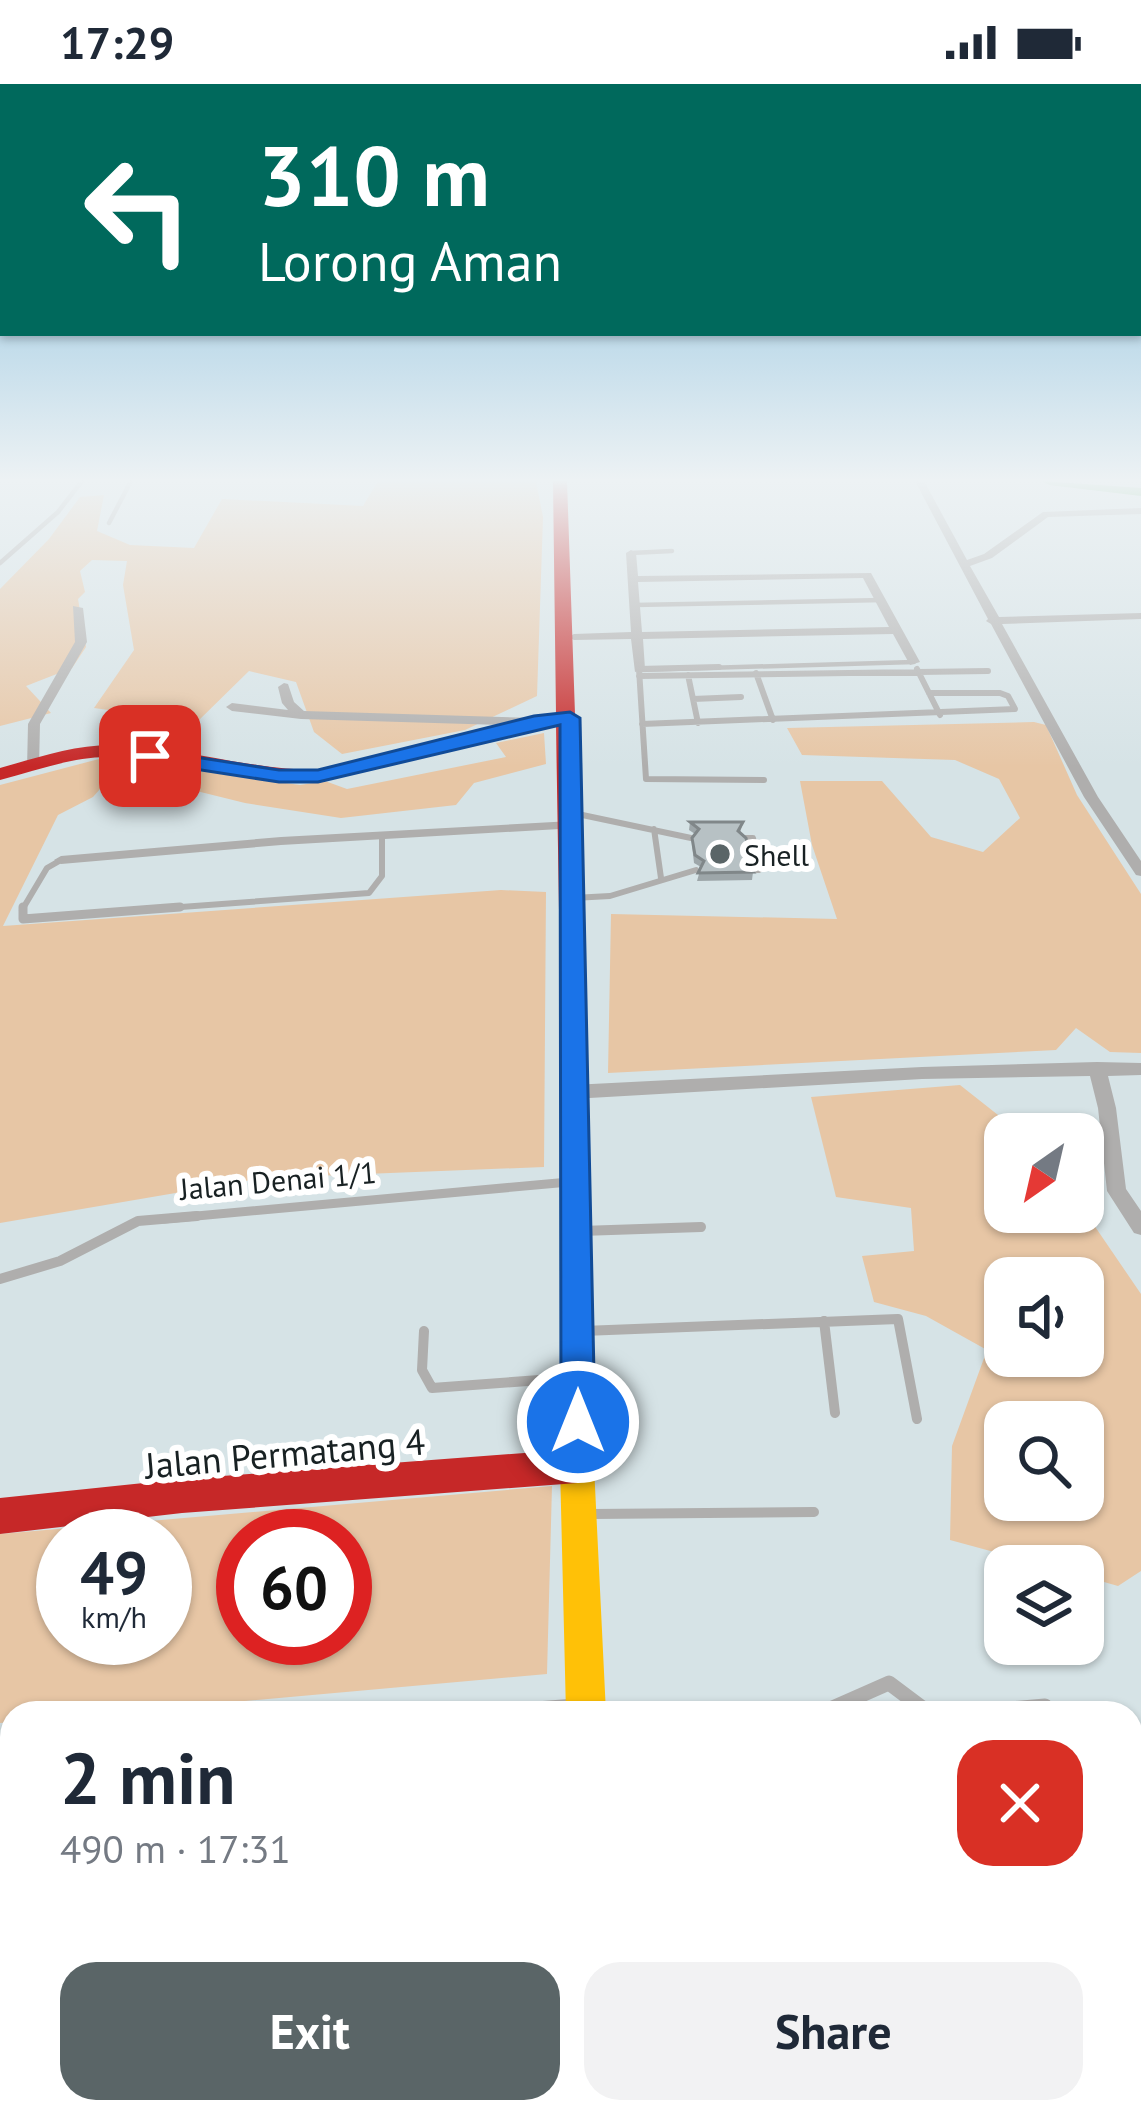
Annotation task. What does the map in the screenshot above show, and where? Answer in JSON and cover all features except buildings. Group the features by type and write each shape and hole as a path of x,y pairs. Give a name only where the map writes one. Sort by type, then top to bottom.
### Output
{"main road":[{"path":"561,576 563,685 570,712"},
{"path":"575,576 575,686 570,712 572,1092 586,1701"},
{"path":"0,774 83,753 112,751 279,776 318,776 498,735 570,712"},
{"name":"Jalan Permatang 4","path":"0,1516 182,1496 577,1466"}],"street":[{"path":"639,672 633,578 781,576"},
{"path":"868,576 915,665"},
{"path":"972,576 1091,797 1141,872"},
{"path":"32,766 34,724 81,643 76,608"},
{"path":"992,621 1141,616"},
{"path":"574,637 898,630"},
{"path":"284,687 288,703 301,715"},
{"path":"232,707 301,715 534,722"},
{"path":"61,860 573,819"},
{"path":"1096,1068 1111,1131 1118,1191 1141,1227"},
{"path":"572,1092 1141,1069"}],"lane":[{"path":"634,605 883,600"},
{"path":"639,672 688,675 915,665"},
{"path":"915,665 940,715"},
{"path":"639,672 915,665 988,671"},
{"path":"639,672 642,775 764,780"},
{"path":"756,673 772,720"},
{"path":"688,675 698,722"},
{"path":"642,724 1016,709 1000,693 929,693"},
{"path":"693,699 741,697"},
{"path":"573,819 691,838"},
{"path":"654,830 661,878"},
{"path":"61,860 47,868 20,913 23,919 369,892 380,885 382,835"},
{"path":"743,838 753,838 759,870 750,869"},
{"path":"573,898 610,896 696,870"},
{"name":"Jalan Denai 1/1","path":"0,1279 60,1261 138,1221 574,1182"},
{"path":"575,1231 700,1227"},
{"path":"578,1332 898,1319 917,1418"},
{"path":"824,1321 835,1413"},
{"path":"424,1331 422,1370 431,1388 579,1377"},
{"path":"579,1514 814,1512"},
{"path":"849,1701 890,1683 913,1701"}],"shaded area":[{"path":"13,576 81,576 85,592 78,599 86,647 72,668 26,686 51,713 0,726 0,589"},
{"path":"124,576 541,576 537,696 465,730 342,754 314,732 296,682 249,671 197,722 94,708 134,650"},
{"path":"1046,725 1077,795 1141,894 1141,1053 1110,1052 1076,1028 1056,1050 608,1073 611,914 837,919 812,845 800,781 882,781 931,837 983,852 1020,818 999,779 955,760 802,755 787,728"},
{"path":"544,733 546,764 474,783 456,805 341,818 245,803 140,777 149,764 300,785 325,781 347,789 506,757 496,743"},
{"path":"99,759 125,761 93,797 58,815 3,926 501,890 546,892 544,1167 264,1178 0,1223 0,785"},
{"path":"960,1085 995,1113 984,1113 984,1233 1099,1233 1141,1294 1141,1571 1118,1586 1104,1582 1104,1545 984,1545 984,1549 950,1540 952,1446 984,1358 984,1377 1104,1377 1104,1257 984,1257 984,1348 926,1316 874,1302 862,1256 914,1251 911,1208 836,1197 811,1097"},
{"path":"552,1486 547,1674 244,1701 0,1701 0,1534 36,1531 36,1665 192,1665 192,1517 216,1515 216,1665 372,1665 372,1509 288,1509"}],"traffic: slow":[{"path":"572,971 577,1466 586,1701"}],"traffic: jam":[{"path":"562,576 572,971"},
{"path":"0,774 72,755 112,751 279,776 318,776 534,722 570,718"},
{"path":"0,1516 182,1496 577,1466"}],"place":[{"name":"Shell","path":"720,854"}],"route":[{"path":"150,756 279,776 318,776 498,735 534,722 570,718 578,1422"}]}
